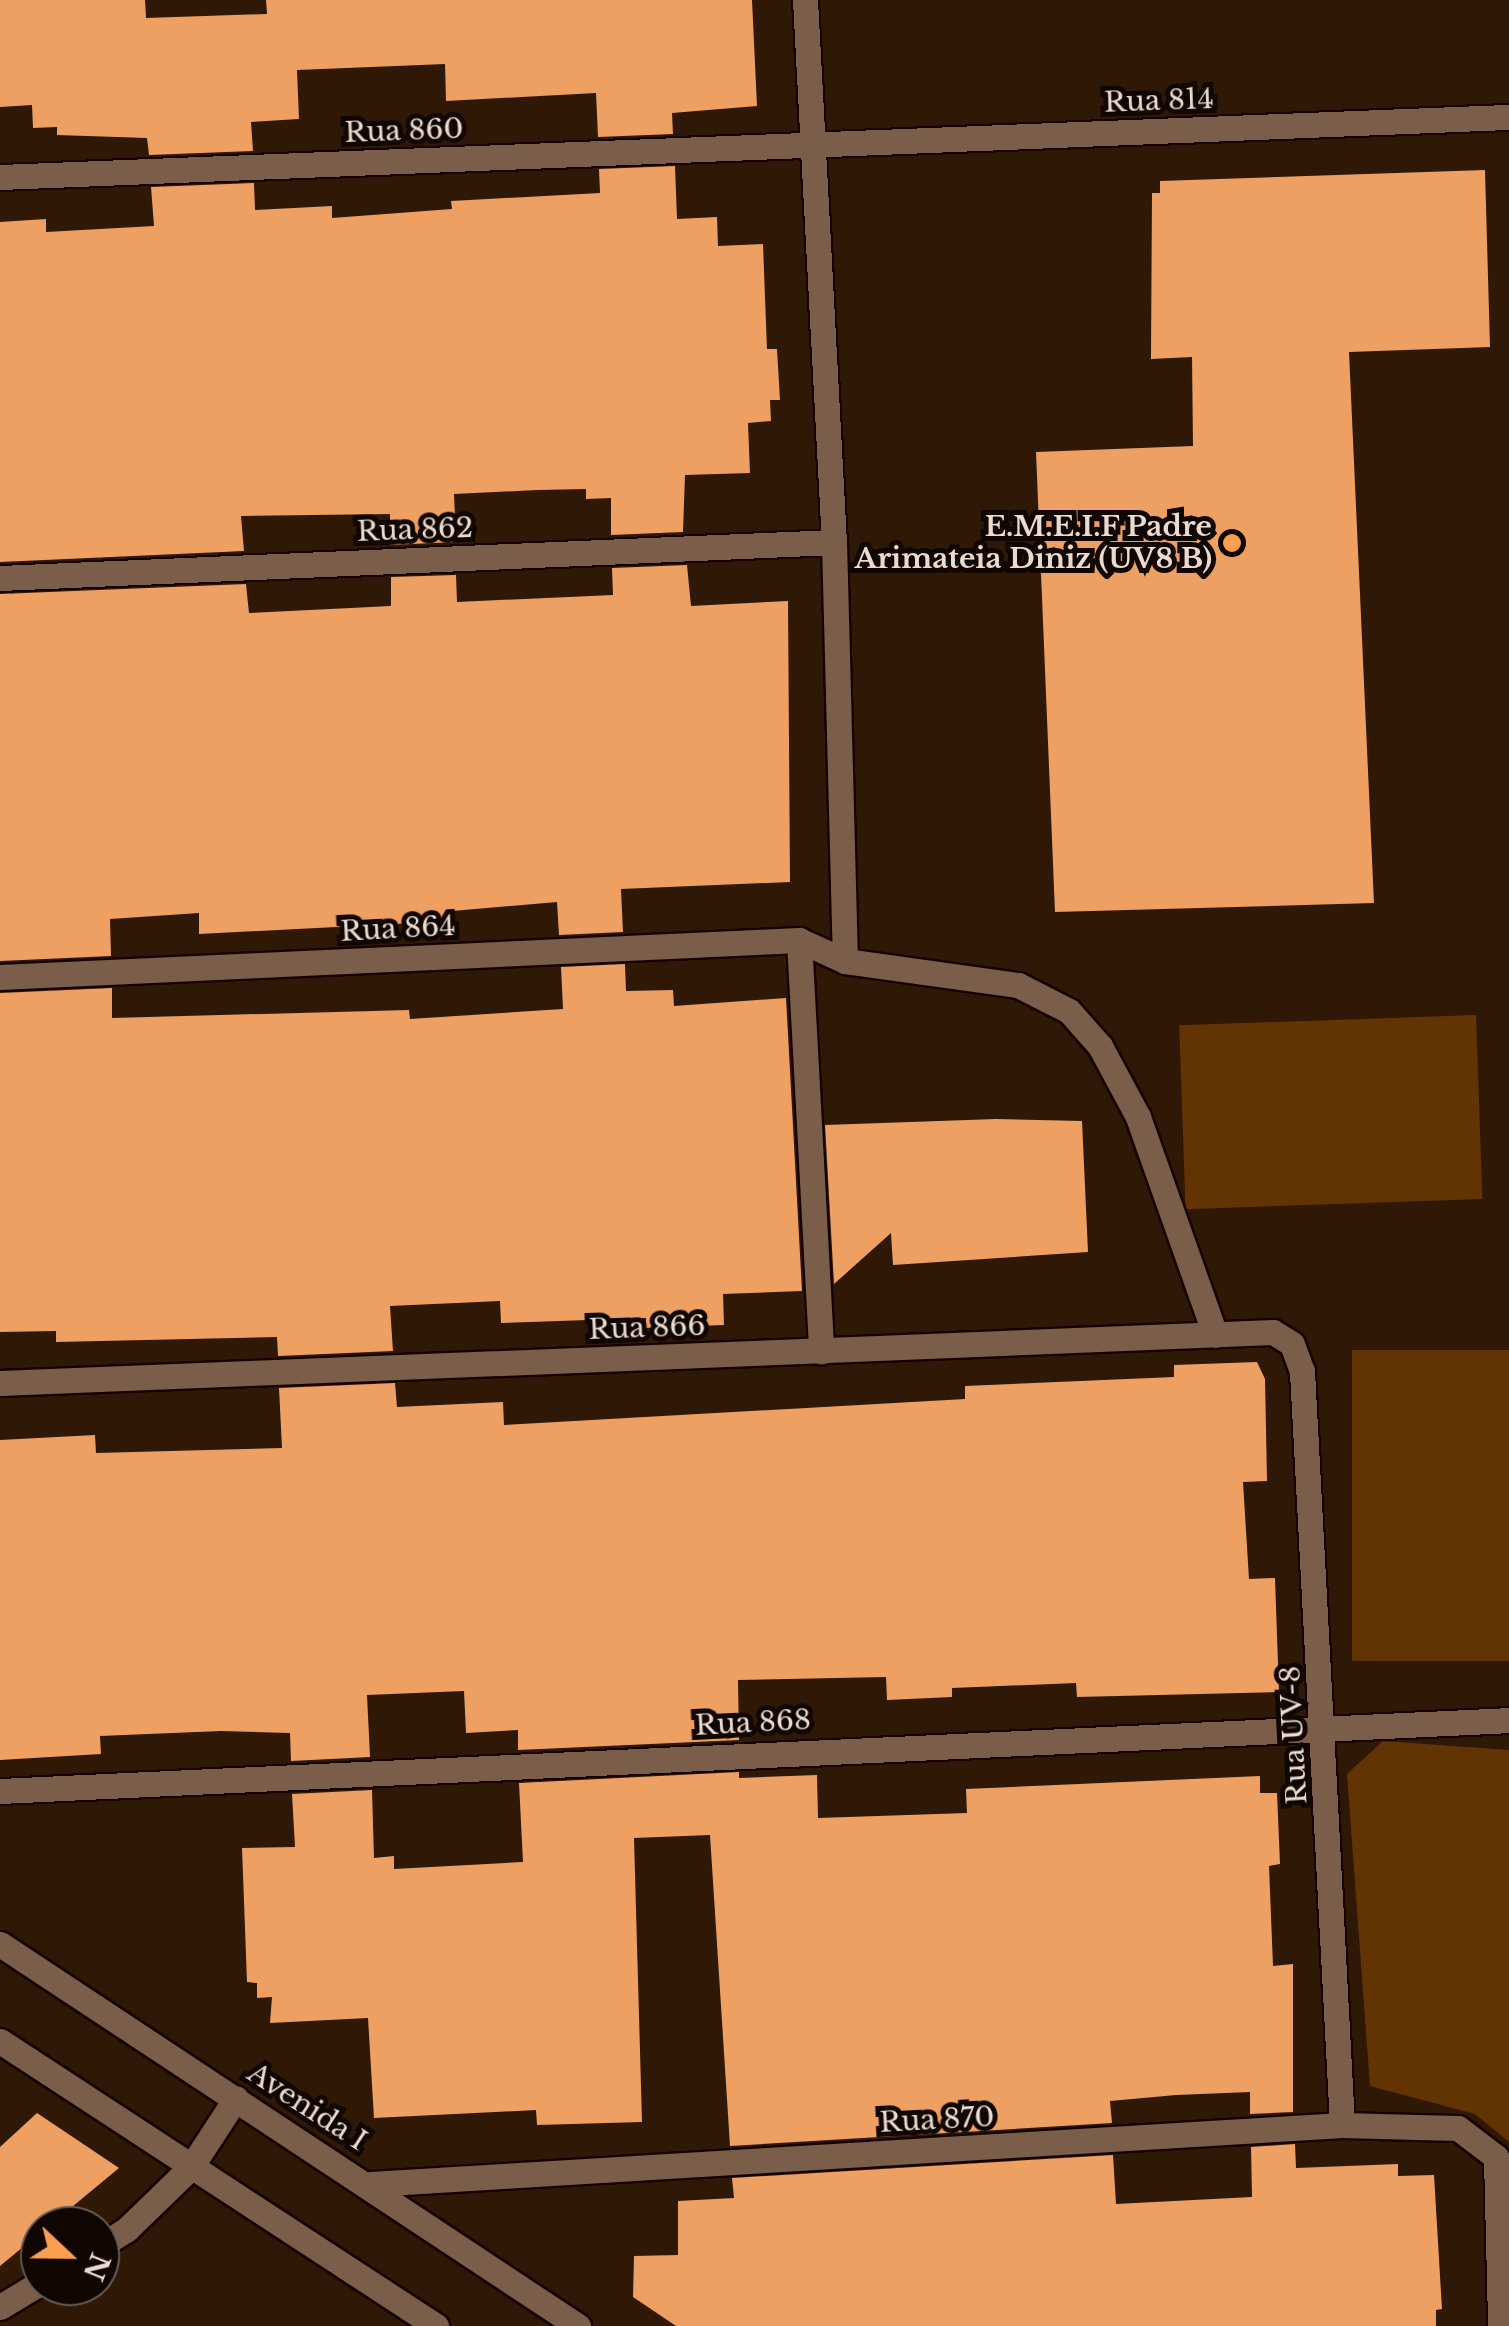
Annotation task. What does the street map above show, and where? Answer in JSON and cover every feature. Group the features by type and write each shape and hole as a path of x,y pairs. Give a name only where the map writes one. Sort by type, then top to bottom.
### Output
{"street":[{"path":"805,0 834,542 846,961"},
{"name":"Rua 814","path":"810,146 1509,117"},
{"name":"Rua 860","path":"0,177 810,146"},
{"name":"Rua 862","path":"0,578 834,542"},
{"path":"821,1351 799,940 846,961 1018,985 1069,1011 1100,1046 1138,1117 1216,1334"},
{"name":"Rua 864","path":"0,977 799,940"},
{"name":"Rua 866","path":"0,1383 1273,1332 1292,1344"},
{"name":"Rua UV-8","path":"1292,1344 1302,1370 1325,1724 1342,2125"},
{"name":"Rua 868","path":"0,1791 1325,1724 1509,1720"},
{"name":"Avenida I","path":"0,1944 371,2184 578,2326"},
{"path":"0,2042 436,2326"},
{"path":"120,2233 191,2167 236,2098"},
{"name":"Rua 870","path":"371,2184 1342,2125 1458,2128 1496,2158 1500,2326"}],"shaded area":[{"path":"1476,1015 1482,1199 1186,1209 1179,1025"},
{"path":"1352,1350 1509,1350 1509,1661 1352,1661"},
{"path":"1383,1741 1509,1750 1509,2142 1475,2114 1370,2086 1347,1774"}],"building":[{"path":"0,0 145,0 146,18 267,14 266,0 752,0 757,106 672,113 673,134 598,137 596,93 446,101 445,64 297,70 299,119 251,122 253,151 149,155 147,138 57,135 57,127 33,128 32,105 0,107"},
{"path":"675,166 677,219 717,217 718,246 763,244 767,349 777,349 780,400 770,400 771,421 748,423 750,473 685,475 683,532 611,535 611,498 586,499 586,489 537,490 454,494 456,542 390,545 390,514 241,516 244,551 0,562 0,222 46,219 46,232 154,226 151,187 254,183 255,210 332,206 332,218 452,209 451,201 600,193 599,169"},
{"path":"1485,170 1490,347 1349,352 1374,903 1055,912 1036,452 1193,446 1192,357 1151,359 1152,193 1160,193 1160,181"},
{"path":"687,565 691,606 788,601 790,882 621,889 623,932 559,935 557,902 452,911 452,921 199,934 199,913 110,919 111,956 0,961 0,594 246,584 249,613 391,606 391,577 456,575 457,602 613,595 612,568"},
{"path":"625,964 626,991 673,990 674,1006 786,998 802,1291 723,1294 724,1325 646,1328 646,1318 501,1323 500,1301 390,1306 393,1351 278,1356 277,1337 56,1342 56,1331 0,1332 0,993 112,988 112,1018 409,1010 410,1019 563,1009 561,967"},
{"path":"996,1119 1082,1121 1088,1252 893,1265 891,1233 834,1284 825,1125"},
{"path":"1257,1362 1265,1379 1267,1481 1243,1482 1249,1579 1275,1578 1279,1692 1077,1697 1076,1683 952,1688 952,1697 887,1700 886,1677 738,1680 739,1740 518,1750 518,1730 466,1733 464,1691 367,1695 370,1757 291,1761 290,1733 221,1731 100,1736 101,1754 0,1760 0,1440 95,1435 96,1453 282,1448 279,1388 395,1383 397,1407 503,1402 504,1425 965,1399 965,1386 1174,1377 1174,1365"},
{"path":"739,1772 739,1778 817,1775 818,1818 967,1813 966,1789 1260,1776 1260,1793 1277,1793 1280,1864 1269,1866 1273,1966 1293,1964 1293,2112 1250,2114 1250,2092 1176,2095 1110,2101 1112,2123 730,2146 710,1835 634,1838 642,2122 537,2125 536,2110 374,2118 368,2018 270,2023 272,1997 257,1998 257,1983 247,1982 242,1848 295,1847 292,1794 372,1790 374,1858 394,1856 394,1869 523,1862 519,1783"},
{"path":"37,2113 119,2168 73,2206 20,2206 20,2250 0,2266 0,2147"},
{"path":"1295,2144 1296,2168 1398,2164 1398,2176 1434,2175 1442,2309 1436,2310 1436,2326 676,2326 633,2297 634,2256 678,2255 678,2201 734,2198 732,2178 1113,2155 1116,2204 1252,2197 1251,2147"}],"place":[{"name":"E.M.E.I.F Padre Arimateia Diniz (UV8 B)","path":"1232,543"}]}
